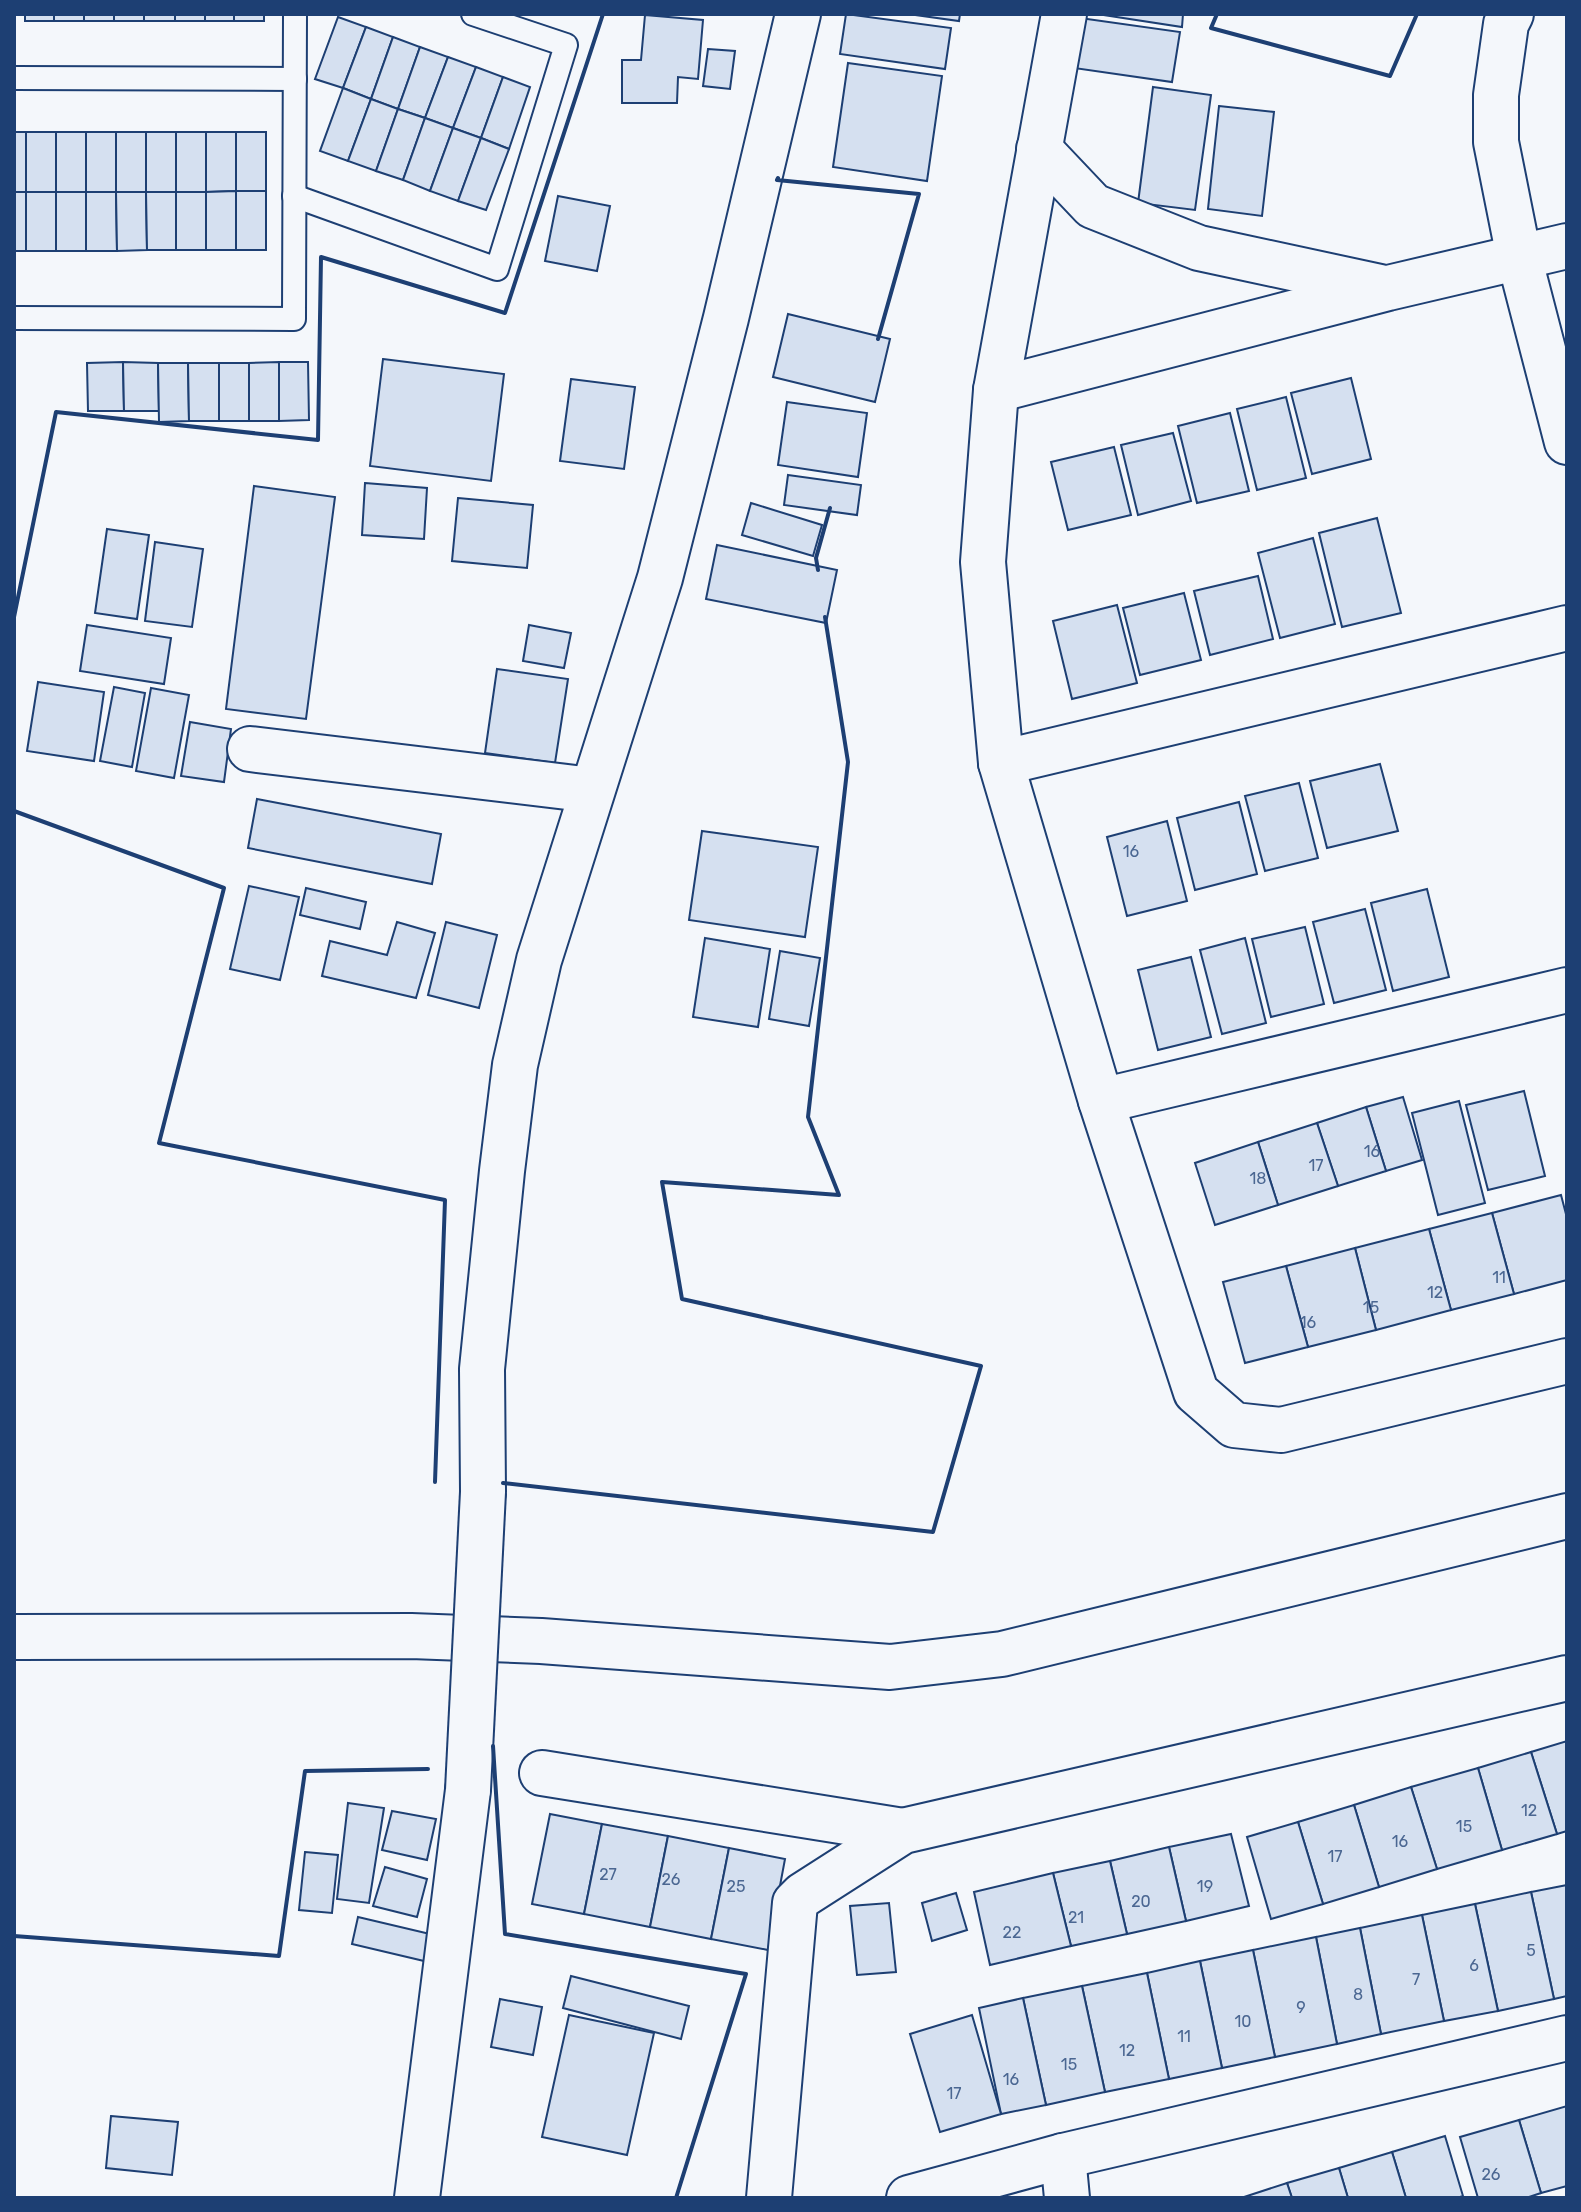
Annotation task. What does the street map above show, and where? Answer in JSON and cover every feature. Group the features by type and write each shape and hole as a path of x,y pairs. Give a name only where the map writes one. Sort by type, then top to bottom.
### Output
{"street":[{"path":"417,2198 468,1790 483,1492 482,1369 515,1065 539,960 660,578 798,14"},
{"path":"1064,14 996,390 983,562 1001,763 1101,1101 1196,1392 1234,1425 1281,1430 1567,1361"},
{"path":"1511,14 1506,24 1496,95 1496,142 1519,257 1567,442"},
{"path":"1039,149 1093,206 1199,248 1388,288"},
{"path":"996,390 1388,288 1567,246"},
{"path":"1001,763 1567,628"},
{"path":"250,749 592,790"},
{"path":"1101,1101 1567,990"},
{"path":"14,1637 411,1636 541,1641 890,1667 1002,1654 1567,1516"},
{"path":"769,2198 795,1903 803,1895 903,1831 1567,1678"},
{"path":"542,1773 903,1831"},
{"path":"909,2198 1065,2177 1567,2038"}],"lane":[{"path":"14,318 294,319 295,14"},
{"path":"294,196 497,269 566,45 473,14"},
{"path":"14,78 295,79"}],"building":[{"path":"25,14 54,14 54,21 25,21"},
{"path":"54,14 84,14 84,21 54,21"},
{"path":"84,14 114,14 114,21 84,21"},
{"path":"114,14 144,14 144,21 114,21"},
{"path":"144,14 175,14 175,21 144,21"},
{"path":"175,14 205,14 205,21 175,21"},
{"path":"205,14 234,14 234,21 205,21"},
{"path":"234,14 264,14 264,21 234,21"},
{"path":"846,14 951,28 945,69 840,54"},
{"path":"908,14 960,14 959,21"},
{"path":"1097,14 1183,14 1182,27"},
{"path":"645,15 703,20 698,79 678,77 677,103 622,103 622,60 641,60"},
{"path":"338,17 366,27 343,88 315,79"},
{"path":"1073,17 1180,32 1172,82 1067,67"},
{"path":"366,27 393,37 371,99 343,88"},
{"path":"393,37 420,47 398,109 371,99"},
{"path":"420,47 448,57 425,118 398,109"},
{"path":"708,49 735,51 730,89 703,86"},
{"path":"448,57 476,67 453,128 425,118"},
{"path":"848,63 942,76 927,181 833,167"},
{"path":"476,67 503,77 481,138 453,128"},
{"path":"503,77 530,87 509,149 481,138"},
{"path":"1153,87 1211,95 1195,210 1138,203"},
{"path":"343,88 371,99 348,161 320,151"},
{"path":"371,99 398,109 376,171 348,161"},
{"path":"1219,106 1274,112 1262,216 1208,209"},
{"path":"398,109 425,118 403,180 376,171"},
{"path":"425,118 453,128 430,191 403,180"},
{"path":"453,128 481,138 458,201 430,191"},
{"path":"14,132 26,132 26,192 14,192"},
{"path":"26,132 56,132 56,192 26,192"},
{"path":"56,132 86,132 86,192 56,192"},
{"path":"86,132 116,132 116,192 86,192"},
{"path":"116,132 146,132 146,192 116,192"},
{"path":"146,132 176,132 176,192 146,192"},
{"path":"176,132 206,132 206,192 176,192"},
{"path":"206,132 236,132 236,191 206,192"},
{"path":"236,132 266,132 266,191 236,191"},
{"path":"481,138 509,149 486,210 458,201"},
{"path":"236,191 266,191 266,250 236,250"},
{"path":"236,191 236,250 206,250 206,192"},
{"path":"14,192 26,192 26,251 14,251"},
{"path":"26,192 56,192 56,251 26,251"},
{"path":"56,192 86,192 86,251 56,251"},
{"path":"86,192 116,192 117,251 86,251"},
{"path":"116,192 146,192 147,250 117,251"},
{"path":"146,192 176,192 176,250 147,250"},
{"path":"176,192 206,192 206,250 176,250"},
{"path":"558,196 610,206 597,271 545,261"},
{"path":"788,314 890,339 875,402 773,377"},
{"path":"383,359 504,374 491,481 370,466"},
{"path":"123,362 124,411 88,411 87,363"},
{"path":"123,362 158,363 159,411 124,411"},
{"path":"279,362 279,421 249,421 249,363"},
{"path":"279,362 308,362 309,420 279,421"},
{"path":"158,363 188,363 189,421 159,422"},
{"path":"188,363 219,363 219,421 189,421"},
{"path":"219,363 249,363 249,421 219,421"},
{"path":"1351,378 1371,459 1312,474 1291,393"},
{"path":"571,379 635,387 624,469 560,461"},
{"path":"1286,397 1306,478 1257,490 1237,409"},
{"path":"787,402 867,413 858,477 778,465"},
{"path":"1230,413 1249,491 1197,503 1178,426"},
{"path":"1173,433 1191,501 1138,515 1121,445"},
{"path":"1114,447 1131,515 1068,530 1051,462"},
{"path":"788,475 861,485 857,515 784,505"},
{"path":"365,483 427,488 424,539 362,535"},
{"path":"254,486 335,497 306,719 226,709"},
{"path":"458,498 533,505 527,568 452,561"},
{"path":"751,503 822,525 813,556 742,535"},
{"path":"1377,518 1401,613 1342,627 1319,533"},
{"path":"107,529 149,535 137,619 95,613"},
{"path":"1313,538 1335,624 1280,638 1258,553"},
{"path":"155,542 203,549 192,627 145,621"},
{"path":"717,545 837,570 826,623 706,599"},
{"path":"1258,576 1273,639 1210,655 1194,591"},
{"path":"1184,593 1201,660 1140,675 1123,608"},
{"path":"1117,605 1137,683 1072,699 1053,621"},
{"path":"87,625 171,638 164,684 80,671"},
{"path":"529,625 571,633 564,668 523,661"},
{"path":"497,669 568,679 555,763 485,753"},
{"path":"38,682 104,692 94,761 27,751"},
{"path":"114,687 145,693 132,767 100,761"},
{"path":"151,688 189,695 174,778 136,771"},
{"path":"190,722 231,729 224,782 181,776"},
{"path":"1380,764 1398,831 1327,848 1310,781"},
{"path":"1299,783 1318,858 1265,871 1245,796"},
{"path":"257,799 441,834 432,884 248,848"},
{"path":"1239,802 1257,874 1195,890 1177,818"},
{"path":"1167,821 1187,901 1127,916 1107,837"},
{"path":"702,831 818,847 805,937 689,920"},
{"path":"249,886 299,897 280,980 230,969"},
{"path":"306,888 366,902 360,929 300,915"},
{"path":"1427,889 1449,977 1393,991 1371,903"},
{"path":"1365,909 1386,990 1334,1003 1313,922"},
{"path":"397,922 435,933 416,998 322,976 330,941 387,955"},
{"path":"446,922 497,935 479,1008 428,995"},
{"path":"1305,927 1324,1004 1271,1017 1252,939"},
{"path":"705,938 770,949 758,1027 693,1017"},
{"path":"1245,938 1266,1023 1222,1034 1200,950"},
{"path":"780,951 820,958 809,1026 769,1019"},
{"path":"1191,957 1211,1037 1158,1050 1138,970"},
{"path":"1524,1091 1545,1176 1488,1190 1466,1105"},
{"path":"1403,1097 1422,1160 1386,1171 1366,1107"},
{"path":"1459,1101 1485,1203 1438,1215 1412,1113"},
{"path":"1366,1107 1386,1171 1338,1186 1317,1123"},
{"path":"1317,1123 1338,1186 1278,1205 1258,1142"},
{"path":"1258,1142 1278,1205 1215,1225 1195,1163"},
{"path":"1561,1195 1567,1218 1567,1280 1514,1294 1492,1213"},
{"path":"1492,1213 1514,1294 1451,1310 1429,1229"},
{"path":"1429,1229 1451,1310 1376,1330 1355,1248"},
{"path":"1355,1248 1376,1330 1308,1347 1286,1266"},
{"path":"1286,1266 1308,1347 1245,1363 1223,1282"},
{"path":"1567,1741 1567,1831 1557,1834 1531,1752"},
{"path":"1531,1752 1557,1834 1502,1850 1478,1768"},
{"path":"1478,1768 1502,1850 1437,1869 1411,1787"},
{"path":"1411,1787 1437,1869 1379,1887 1354,1805"},
{"path":"348,1803 384,1808 369,1903 337,1899"},
{"path":"1354,1805 1379,1887 1323,1904 1298,1822"},
{"path":"392,1811 436,1819 427,1860 382,1850"},
{"path":"550,1814 602,1824 584,1914 532,1904"},
{"path":"1298,1822 1323,1904 1271,1919 1247,1837"},
{"path":"602,1824 668,1836 650,1927 584,1914"},
{"path":"1231,1834 1249,1906 1186,1921 1169,1847"},
{"path":"668,1836 729,1848 711,1939 650,1927"},
{"path":"1169,1847 1186,1921 1127,1934 1110,1861"},
{"path":"729,1848 785,1859 768,1950 711,1939"},
{"path":"305,1852 338,1855 332,1913 299,1910"},
{"path":"1110,1861 1127,1934 1071,1946 1053,1873"},
{"path":"385,1867 427,1879 417,1917 373,1906"},
{"path":"1053,1873 1071,1946 990,1965 974,1892"},
{"path":"1567,1885 1567,1996 1554,1999 1531,1892"},
{"path":"1531,1892 1554,1999 1498,2011 1475,1904"},
{"path":"956,1893 967,1930 932,1941 922,1903"},
{"path":"889,1903 896,1972 857,1975 850,1906"},
{"path":"1475,1904 1498,2011 1444,2021 1422,1915"},
{"path":"1422,1915 1444,2021 1381,2034 1360,1928"},
{"path":"358,1917 430,1934 424,1961 352,1944"},
{"path":"1360,1928 1381,2034 1337,2044 1316,1937"},
{"path":"1316,1937 1337,2044 1275,2057 1253,1950"},
{"path":"1253,1950 1275,2057 1222,2068 1200,1961"},
{"path":"1200,1961 1222,2068 1169,2079 1147,1973"},
{"path":"1147,1973 1169,2079 1105,2092 1082,1986"},
{"path":"571,1976 689,2006 681,2039 563,2008"},
{"path":"1082,1986 1105,2092 1046,2105 1023,1998"},
{"path":"1023,1998 1046,2105 1001,2114 979,2008"},
{"path":"500,1999 542,2007 533,2055 491,2047"},
{"path":"569,2015 654,2033 627,2155 542,2137"},
{"path":"972,2015 1001,2114 940,2132 910,2034"},
{"path":"1567,2106 1567,2186 1541,2193 1519,2120"},
{"path":"111,2116 178,2122 172,2175 106,2168"},
{"path":"1519,2120 1541,2193 1526,2198 1478,2198 1460,2137"},
{"path":"1445,2136 1463,2196 1406,2198 1392,2152"},
{"path":"1392,2152 1406,2198 1348,2198 1339,2168"},
{"path":"1339,2168 1348,2198 1292,2198 1287,2183"},
{"path":"1287,2183 1292,2198 1241,2198"}],"wall":[{"path":"14,617 56,412 318,440 321,257 505,313 603,14"},
{"path":"1217,14 1211,28 1390,76 1417,14"},
{"path":"778,178 919,194 878,339"},
{"path":"818,570 816,558 830,508"},
{"path":"503,1483 933,1532 981,1366 682,1299 662,1182 839,1195 808,1117 848,762 825,617"},
{"path":"14,811 224,888 159,1143 445,1200 435,1482"},
{"path":"493,1746 505,1934 746,1974 676,2198"},
{"path":"14,1936 279,1956 305,1771 428,1769"}]}
